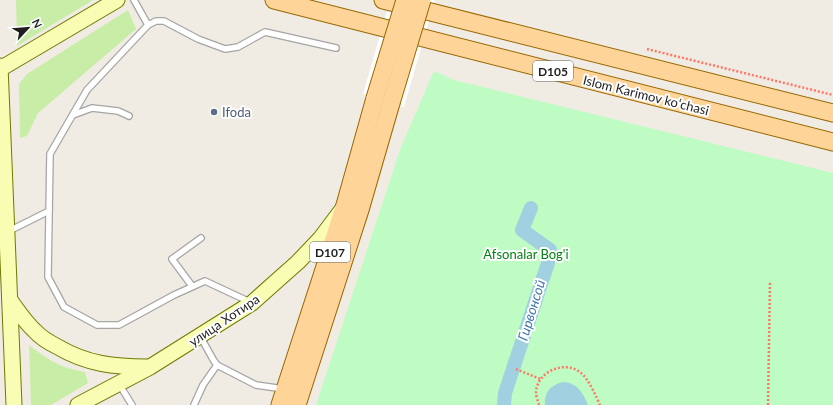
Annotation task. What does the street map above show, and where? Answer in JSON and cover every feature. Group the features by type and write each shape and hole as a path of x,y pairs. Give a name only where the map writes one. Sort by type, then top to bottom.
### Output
{"main road":[{"path":"0,69 117,0"},
{"name":"Islom Karimov koʻchasi","path":"274,0 833,142"},
{"name":"D105","path":"383,0 833,113"},
{"name":"D107","path":"297,405 360,210 405,0"},
{"name":"D107","path":"280,405 345,205 383,100 422,0"},
{"path":"0,66 14,405"},
{"name":"улица Хотира","path":"78,405 150,367 252,303 298,262 320,239 345,205"},
{"path":"10,300 22,317 36,332 51,344 67,353 85,360 102,364 124,367 150,367"}],"lane":[{"path":"134,0 148,25"},
{"path":"252,303 205,281 192,286 119,325 97,325 64,307 48,277 50,154 87,90 148,25 156,21 164,21 198,39 225,49 238,47 265,32 336,48"},
{"path":"72,115 92,108 118,111 129,116"},
{"path":"7,232 49,210"},
{"path":"192,286 172,259 200,238"},
{"path":"200,336 217,365 256,385 285,389"},
{"path":"194,405 203,385 217,365"},
{"path":"119,384 132,405"}],"path":[{"path":"645,49 833,95"},
{"path":"768,405 770,282"},
{"path":"539,405 536,392 540,379 554,368 569,367 581,373 596,394 600,405"},
{"path":"516,369 540,379"}],"green space":[{"path":"16,0 93,0 17,46"},
{"path":"128,10 136,29 38,113 27,136 20,138 19,84 27,74"},
{"name":"Afsonalar Bog'i","path":"434,71 454,80 833,173 833,405 316,405 401,147"},
{"path":"29,345 55,363 85,372 88,383 51,405 31,405"}],"water":[{"path":"567,382 576,386 582,392 588,405 545,405 546,396 549,390 554,385"}],"pier":[{"path":"390,0 435,0 404,107 363,94"}],"waterway":[{"name":"Гирвонсой","path":"504,405 505,393 548,263 550,250 522,230 531,208"}],"place":[{"name":"Ifoda","path":"214,112"}]}
